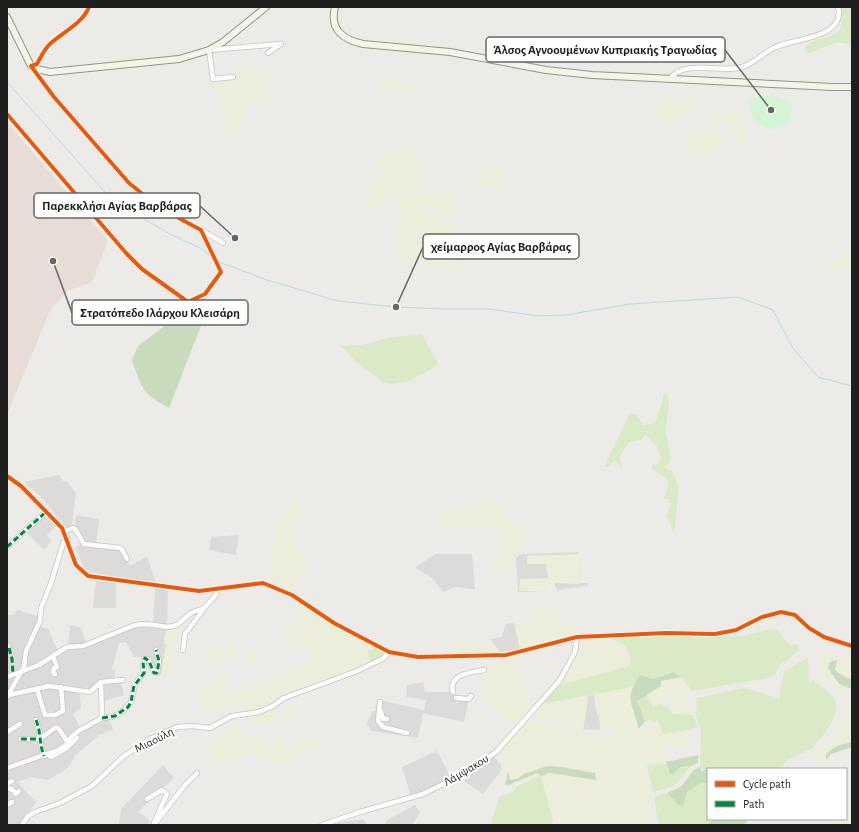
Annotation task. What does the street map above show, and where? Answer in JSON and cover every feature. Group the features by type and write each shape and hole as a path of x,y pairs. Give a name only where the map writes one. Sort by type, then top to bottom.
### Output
{"street":[{"path":"31,66 36,64 50,44 82,19 89,7"},
{"path":"209,50 223,42 266,7"},
{"path":"334,7 333,13 337,30 342,36 351,41 450,52 546,70 592,75 833,87 852,86"},
{"path":"669,80 674,74 684,69 734,69 743,67 774,47 827,31 837,24 840,17 838,7"},
{"path":"7,17 31,66 54,97 129,183 160,208 223,243"},
{"path":"31,66 37,70 50,72 179,59 209,50 281,44 268,53"},
{"path":"209,50 213,79 233,77"},
{"path":"7,114 129,257 149,274 188,302 205,294 220,272 206,244 201,230"},
{"path":"7,476 18,483 65,531 76,565 81,572 89,577 199,591 218,590 263,583 278,588 300,599 334,623 389,652 435,658 506,655 577,637 666,633 715,634 729,632 762,617 786,612 795,615 809,628 824,637 852,646"},
{"path":"7,547 47,511"},
{"path":"65,531 73,528 75,529 84,544 121,548 128,559"},
{"path":"8,696 22,670 26,651 40,621 42,606 63,544 67,537"},
{"path":"183,650 185,634 204,608 216,595 218,590"},
{"path":"7,677 22,670 39,665 67,647 83,646 135,624 175,626 191,613 204,608"},
{"name":"Λάμψακου","path":"322,825 360,812 423,794 464,774 491,755 560,680 575,652 578,643 577,637"},
{"path":"7,768 45,755 68,743 76,732 102,718 115,716 128,707 131,702 134,686 144,672 144,659 148,660 154,672 157,673 159,664 156,650"},
{"name":"Μιαούλη","path":"22,825 28,816 34,812 60,803 92,786 124,756 152,738 177,727 191,726 210,728 232,716 259,712 273,706 284,698 357,671 384,658 389,652"},
{"path":"53,656 60,666 54,668 52,673 55,674"},
{"path":"453,692 452,687 455,679 463,674 484,670"},
{"path":"8,696 49,686 90,692 101,682 123,680"},
{"path":"101,682 102,718"},
{"path":"37,689 45,715 48,716 63,711 62,687"},
{"path":"456,698 465,700 469,699 471,696"},
{"path":"387,719 383,719 380,702 378,721 383,727 407,732"},
{"path":"36,720 40,729 40,739 45,755"},
{"path":"7,732 20,724"},
{"path":"20,738 40,739 56,727 68,743"},
{"path":"45,755 51,757 62,752 77,738"},
{"path":"154,825 185,785 197,773"},
{"path":"7,788 13,790 16,794 19,791"},
{"path":"147,799 162,790 167,794 154,825"},
{"path":"7,805 12,802"}],"shaded area":[{"path":"7,122 108,241 92,282 67,291 51,309 7,414"},
{"path":"60,475 62,481 68,482 76,494 72,525 66,528 43,499 24,482"},
{"path":"46,514 57,525 47,535 51,542 44,550 27,533"},
{"path":"76,515 99,519 96,546 120,549 130,566 147,556 156,583 103,576 85,570 75,548 83,542 80,532 75,527"},
{"path":"239,535 236,555 209,550 211,537"},
{"path":"579,552 580,583 588,583 588,586 557,590 555,585 545,585 546,592 518,592 516,558 521,554"},
{"path":"435,554 472,554 475,589 455,587 443,592 432,578 417,569 416,567"},
{"path":"96,581 116,583 116,608 93,608"},
{"path":"155,588 168,591 167,625 153,623"},
{"path":"18,610 39,617 36,626 47,628 59,654 68,645 70,625 81,627 87,646 138,625 167,628 164,642 166,645 161,674 155,671 148,657 134,657 126,642 119,643 112,669 115,670 114,681 121,681 124,695 104,701 102,679 96,683 91,690 79,689 81,708 73,714 82,731 109,719 113,730 99,735 75,756 68,768 48,780 30,777 17,782 36,802 20,825 7,825 7,615 13,615"},
{"path":"514,623 520,651 499,654 499,650 494,647 491,639 502,637 506,624"},
{"path":"423,682 425,692 453,692 456,698 469,699 464,722 423,713 418,738 372,731 367,724 372,711 375,711 376,705 381,706 383,701 424,710 426,700 406,697 407,685"},
{"path":"594,694 596,710 599,714 600,730 583,729 588,697"},
{"path":"437,751 452,780 411,798 402,767"},
{"path":"492,755 501,765 501,771 483,794 464,781"},
{"path":"163,765 174,778 138,812 150,821 148,825 119,825 121,809"},
{"path":"415,805 420,813 412,825 385,825 387,820"},
{"path":"364,819 367,825 327,825 344,822"}],"green space":[{"path":"840,7 852,7 852,46 836,43 809,53 806,52 805,47 812,42 833,36 841,28 842,20"},
{"path":"249,68 252,74 262,71 270,92 259,106 253,99 250,100 233,136 213,87 233,79 234,72"},
{"path":"383,78 409,82 409,90 381,87"},
{"path":"661,96 695,103 693,107 681,114 674,125 657,121 661,108"},
{"path":"756,96 776,96 784,99 792,106 790,121 776,129 763,127 753,117 748,103"},
{"path":"736,106 750,135 745,138 748,145 741,146 728,121 723,124 721,118 715,121 712,118"},
{"path":"715,131 720,136 723,144 721,149 708,155 684,154 689,132"},
{"path":"410,149 413,150 420,162 418,191 402,194 362,211 372,184 382,175 382,168 374,163 373,157 396,155"},
{"path":"504,162 506,167 502,187 497,194 492,189 472,183 482,172"},
{"path":"435,191 437,197 446,195 462,214 436,211 422,206 420,207 424,211 464,228 458,242 430,236 420,239 397,240 401,226 397,212 400,198"},
{"path":"434,240 464,246 458,272 395,257 397,242"},
{"path":"852,249 852,269 844,266 840,267 838,272 822,265"},
{"path":"204,318 169,408 153,398 144,389 132,360 138,346 170,322"},
{"path":"422,334 438,364 407,382 391,384 383,382 357,363 341,346 363,345 388,338"},
{"path":"667,393 669,408 666,433 670,461 664,468 672,471 679,488 674,534 667,516 670,505 669,499 663,499 667,491 668,481 664,476 651,468 653,464 659,464 661,457 656,445 646,435 641,440 629,442 620,456 622,469 615,460 608,467 604,467 630,414 636,414 643,425 651,424 656,420 663,401 663,394"},
{"path":"304,488 301,507 292,531 296,544 309,561 293,592 269,581 275,527"},
{"path":"500,503 500,513 526,527 522,549 516,557 501,557 500,528 437,528 440,513 458,508"},
{"path":"579,554 580,584 555,583 555,585 545,585 546,592 519,591 520,579 548,578 546,564 527,564 527,556"},
{"path":"515,559 515,572 491,571 490,560"},
{"path":"303,603 378,648 372,663 330,678 328,675 312,685 287,696 282,681 285,680 285,674 308,663 307,648 298,651 297,646 280,639"},
{"path":"557,604 560,623 578,628 576,635 520,649 514,623 534,620 531,607"},
{"path":"180,627 181,633 178,635 177,643 172,646 172,667 170,677 161,677 166,645 164,642 166,630"},
{"path":"771,629 777,630 790,645 797,644 800,650 780,665 774,675 768,678 692,691 681,677 674,672 654,679 640,675 632,687 542,704 560,685 630,666 630,656 625,645 611,639 664,636 687,636 696,638 741,636"},
{"path":"611,639 625,645 630,655 630,666 560,685 580,645 589,640"},
{"path":"492,642 498,649 497,652 447,653 449,648 470,643"},
{"path":"204,645 217,649 221,663 208,665"},
{"path":"232,646 237,655 224,661 224,651"},
{"path":"249,646 257,655 256,660 259,665 255,666 252,664 248,666 245,653"},
{"path":"378,648 385,651 380,658 372,663 367,651"},
{"path":"515,654 525,687 525,692 532,708 513,725 491,705 485,695 484,688 485,669 488,666"},
{"path":"832,654 832,659 827,663 826,671 829,677 846,695 852,694 852,742 826,754 826,760 815,760 815,752 826,745 837,734 845,705 844,696 835,687 825,683 820,677 818,670 818,659"},
{"path":"852,654 852,680 838,673 835,669 837,660 851,660"},
{"path":"808,658 809,684 813,680 831,694 836,702 836,709 831,723 813,746 815,747 788,760 781,768 707,768 707,770 700,771 701,730 696,715 697,698 742,688 760,692 779,700 784,671"},
{"path":"837,660 835,669 838,673 852,680 852,689 839,684 828,668 830,662"},
{"path":"674,672 681,677 661,681 661,686 637,701 645,721 639,729 631,701 632,690 635,683 640,675 654,679"},
{"path":"681,677 690,689 688,691 693,715 675,713 668,692 663,694 668,706 653,707 646,694 661,681"},
{"path":"225,678 227,697 223,704 226,703 234,693 245,684 250,691 267,679 276,678 282,698 262,710 239,713 239,710 251,702 247,697 228,711 225,707 220,708 212,715 207,711 200,698 210,692 209,681"},
{"path":"632,687 629,695 639,729 653,825 560,825 553,821 541,776 550,773 596,780 595,773 547,766 524,774 517,779 510,780 502,749 525,722 529,721 588,730 590,739 624,733 600,730 599,714 597,715 594,694"},
{"path":"646,694 653,707 662,704 665,708 668,706 672,714 693,715 698,728 663,734 658,721 654,722 650,720 646,723 637,701"},
{"path":"588,697 584,725 528,717 542,704"},
{"path":"293,701 296,709 283,719 279,716 280,713"},
{"path":"271,709 277,720 262,729 250,715"},
{"path":"658,720 663,734 686,730 688,739 694,739 694,744 666,747 667,764 647,765 641,731"},
{"path":"237,727 263,740 263,750 267,754 265,760 260,758 252,751 236,759 236,762 226,761 226,759 215,763 205,742"},
{"path":"315,734 319,750 298,754 282,762 270,762 272,755 268,745 279,737 286,748"},
{"path":"852,742 852,747 831,754 826,760 826,754 832,749"},
{"path":"698,755 698,763 691,766 681,767 673,774 670,774 666,762"},
{"path":"667,764 667,770 691,766 674,786 653,792 647,765"},
{"path":"547,766 595,773 596,780 550,773 541,776 537,773 509,785 505,785 508,771 510,780 517,779 524,774"},
{"path":"701,767 701,772 707,769 707,783 700,783 687,792 683,806 677,804 667,793 684,783 697,768"},
{"path":"541,776 553,821 551,825 490,825 500,796 513,792 517,786"},
{"path":"703,782 707,783 707,820 713,820 709,823 710,825 659,825 654,799 656,796 667,793 674,802 686,795 698,784"},
{"path":"847,806 852,808 852,825 832,825 832,820 847,820"},
{"path":"713,820 748,820 744,825 710,825 709,823"}],"waterway":[{"path":"7,82 113,201 170,234 200,248 211,256"},
{"path":"219,262 267,280 338,301 396,307 489,309 538,316 566,315 630,304 738,297 773,310 792,347 818,377 852,386"}],"marked path":[{"path":"7,547 47,511"},
{"path":"9,648 12,659 13,674"},
{"path":"102,718 115,716 128,707 131,702 134,686 144,673 143,661 145,658 149,661 154,673 157,673 159,661 156,650"},
{"path":"36,720 44,756"},
{"path":"21,739 40,739"}],"cycle path":[{"path":"7,114 126,253 142,269 188,302 205,294 221,272 201,230 160,208 129,183 54,97 31,66 37,64 49,45 78,23 89,7"},
{"path":"7,476 21,486 62,528 76,565 88,576 199,591 263,583 292,595 334,623 389,652 418,657 506,655 577,637 666,633 715,634 736,630 762,617 781,612 795,615 809,628 824,637 852,646"}],"place":[{"name":"Άλσος Αγνοουμένων Κυπριακής Τραγωδίας","path":"771,110"},
{"name":"Παρεκκλήσι Αγίας Βαρβάρας","path":"235,238"},
{"name":"Στρατόπεδο Ιλάρχου Κλεισάρη","path":"53,261"},
{"name":"χείμαρρος Αγίας Βαρβάρας","path":"396,307"}]}
